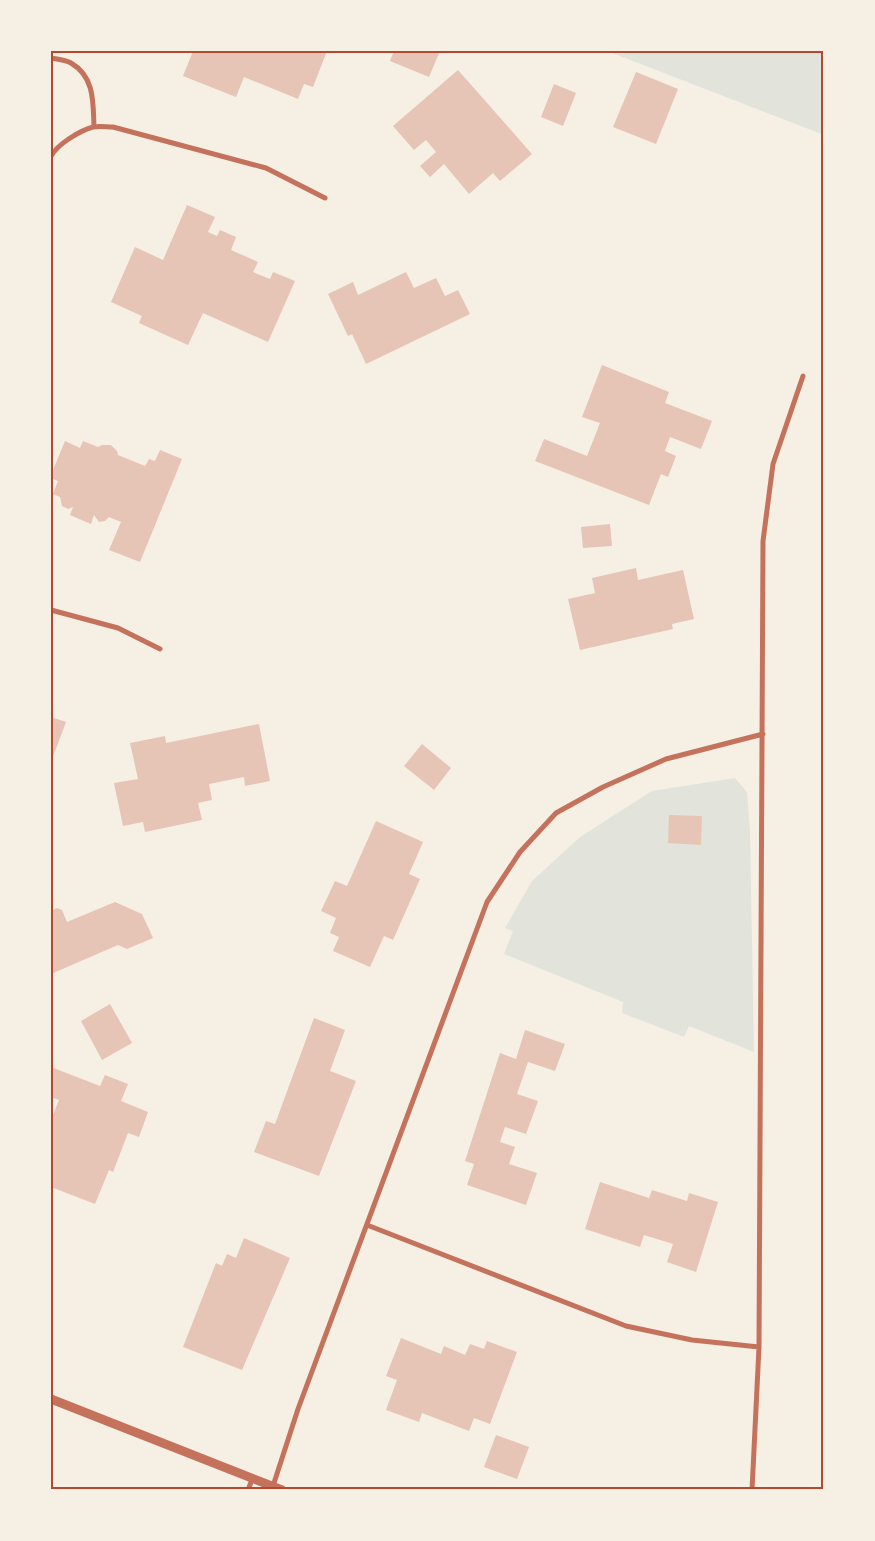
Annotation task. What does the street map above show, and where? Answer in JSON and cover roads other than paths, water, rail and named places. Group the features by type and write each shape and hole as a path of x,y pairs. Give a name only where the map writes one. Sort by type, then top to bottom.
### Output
{"street":[{"path":"51,58 70,62 84,74 93,93 94,127"},
{"path":"51,156 55,150 71,137 94,127 114,128 266,168 325,198"},
{"path":"752,1490 759,1347 763,541 773,464 804,376"},
{"path":"51,610 118,628 160,649"},
{"path":"273,1486 298,1409 488,902 520,852 556,813 603,787 666,759 763,734"},
{"path":"367,1225 626,1326 692,1340 759,1347"},
{"path":"51,1399 282,1490"},
{"path":"248,1490 253,1477"}]}
